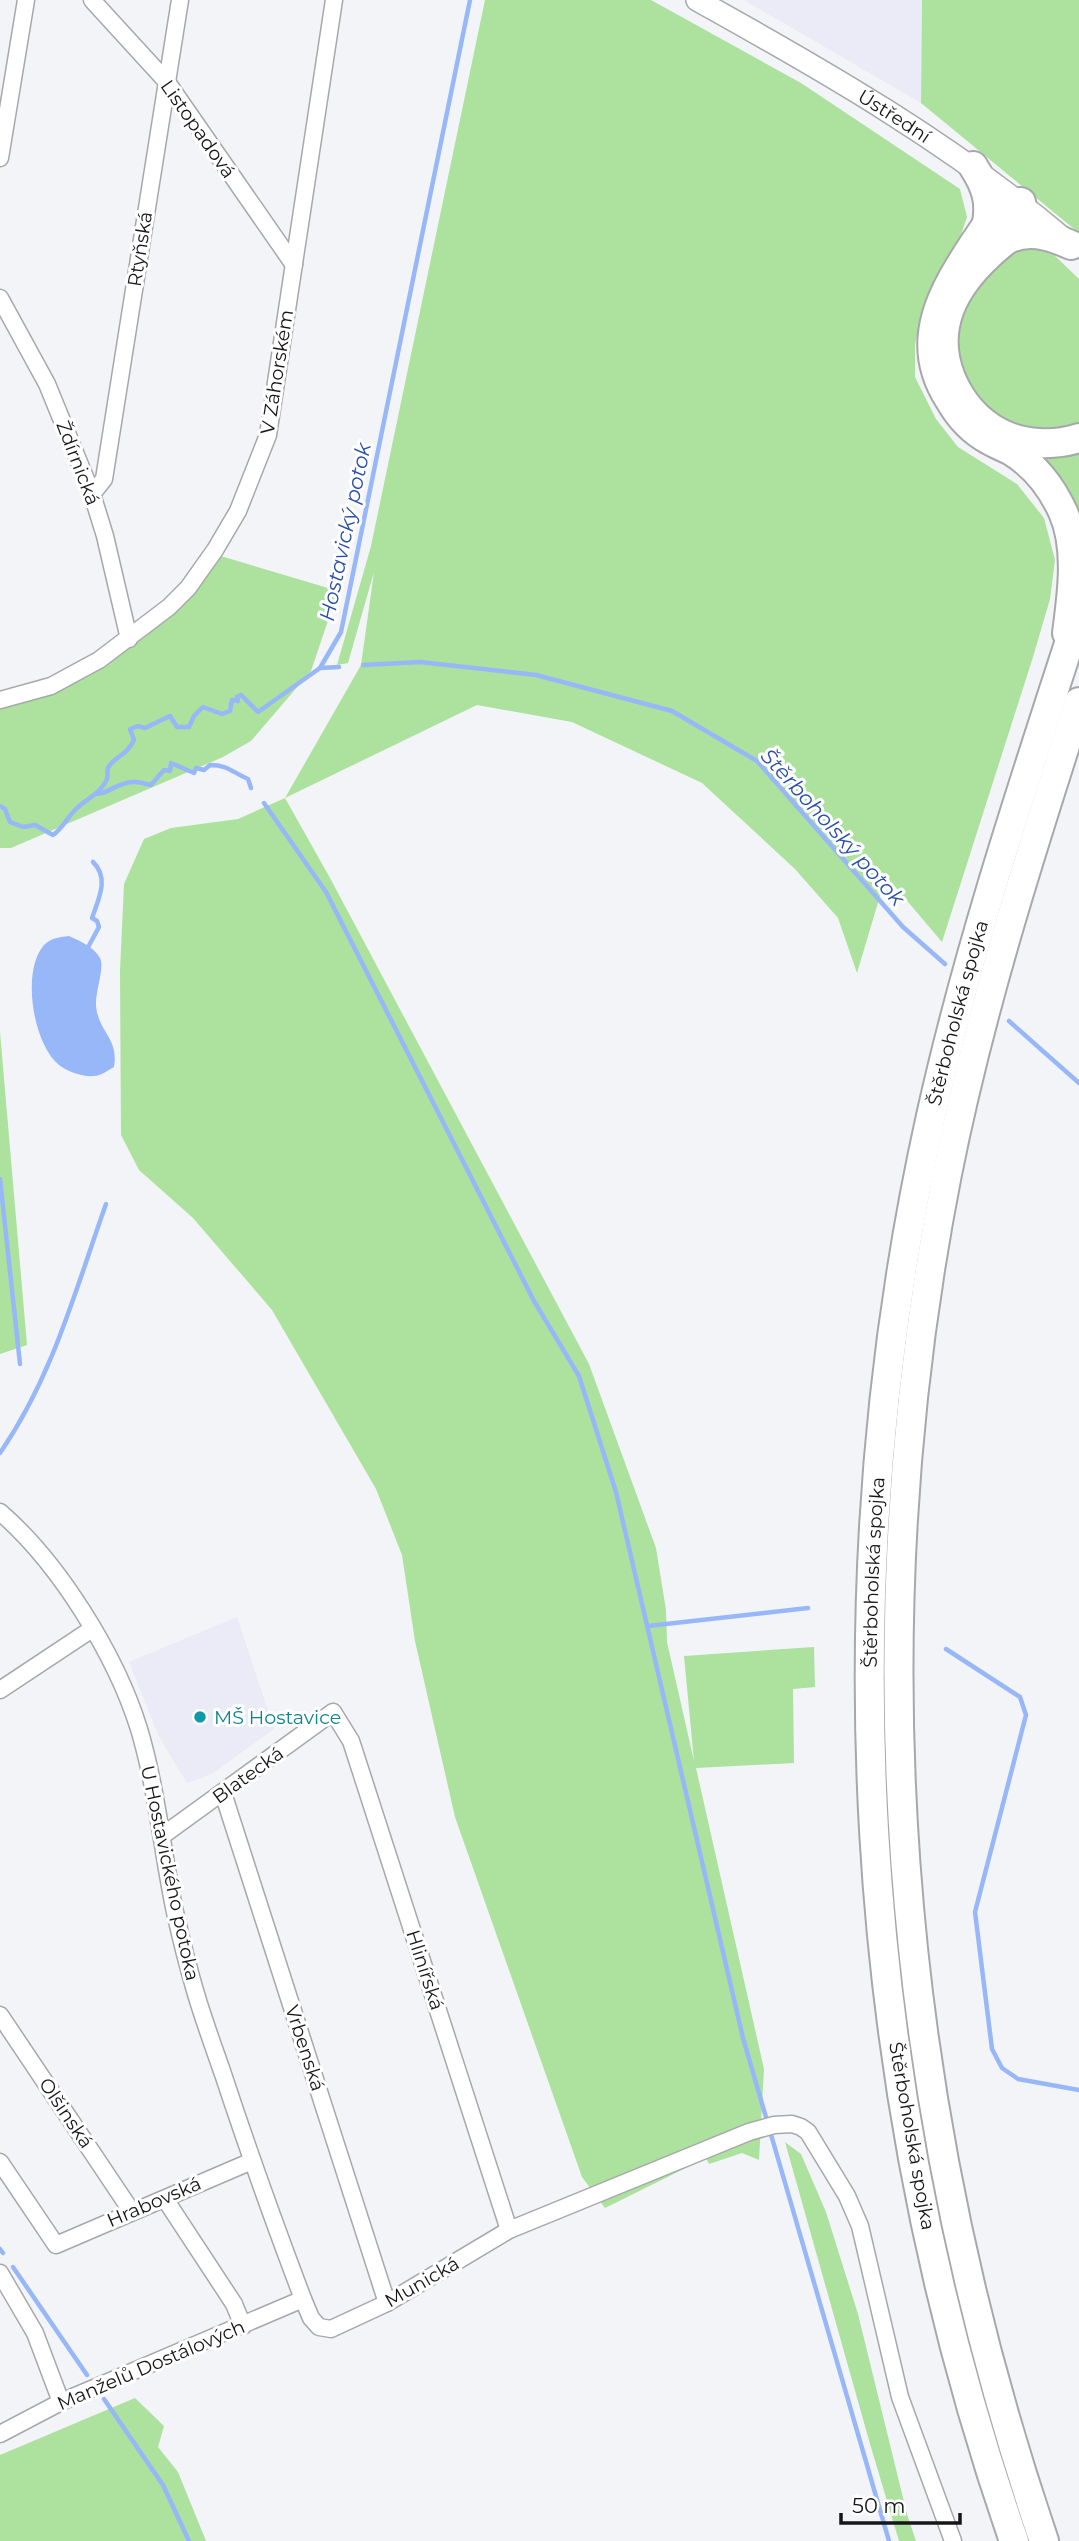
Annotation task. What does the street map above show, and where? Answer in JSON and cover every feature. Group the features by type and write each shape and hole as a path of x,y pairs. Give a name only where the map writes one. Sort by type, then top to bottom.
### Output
{"highway":[{"path":"972,166 986,187 995,234 953,299 945,327 946,357 955,388 973,414 1007,436 1037,443 1079,438"},
{"path":"1021,202 1022,222 995,234 953,275 941,300 933,339 936,367 946,396 960,416 979,434 1014,453 1032,467 1049,488 1065,515 1072,547 1073,568 1070,613 1060,671"},
{"path":"995,234 1032,233 1056,238 1075,249"},
{"name":"Štěrboholská spojka","path":"1014,2541 979,2431 950,2326 918,2183 900,2078 881,1924 875,1842 870,1674 872,1588 879,1460 888,1376 899,1292 930,1120 971,957 1006,836 1079,613"},
{"name":"Štěrboholská spojka","path":"1044,2541 988,2364 967,2278 935,2121 922,2036 905,1872 898,1705 898,1622 907,1455 928,1282 946,1179 984,1012 1033,843 1079,702"},
{"path":"1033,843 1079,762"}],"street":[{"path":"0,158 26,0"},
{"name":"Listopadová","path":"92,0 167,82 294,265"},
{"name":"Rtyňská","path":"92,494 104,479 180,0"},
{"name":"V Záhorském","path":"0,700 51,686 99,660 129,639 188,588 238,511 268,435 334,0"},
{"name":"Ústřední","path":"697,0 785,48 972,166 1021,202 1075,249"},
{"name":"Ždírnická","path":"0,298 47,384 92,494 105,536 129,639"},
{"name":"U Hostavického potoka","path":"0,1513 14,1524 55,1572 92,1629 116,1673 139,1728 175,1911 196,1996 303,2300 318,2327 331,2329"},
{"path":"0,1690 92,1629"},
{"name":"Blatecká","path":"162,1836 333,1712"},
{"name":"Hlinířská","path":"333,1712 351,1741 509,2230"},
{"name":"Vrbenská","path":"223,1793 387,2304"},
{"name":"Olšinská","path":"0,2015 132,2212"},
{"name":"Munická","path":"331,2329 387,2304 509,2230 633,2178 770,2126 792,2124 808,2132 847,2196 860,2226 900,2397 953,2541"},
{"name":"Hrabovská","path":"0,2162 56,2245 252,2161"},
{"path":"165,2199 234,2304 243,2326"},
{"path":"0,2273 36,2333 50,2378 61,2402"},
{"name":"Manželů Dostálových","path":"0,2434 61,2402 303,2300"}],"shaded area":[{"path":"744,0 922,0 921,103"},
{"path":"237,1617 274,1729 212,1774 187,1783 159,1737 129,1662"}],"green space":[{"path":"485,0 651,0 801,83 960,189 967,217 956,249 932,288 922,313 915,345 915,377 936,419 958,447 1017,484 1044,518 1055,560 1050,599 1033,657 942,942 886,876 857,973 838,918 795,869 702,783 572,722 477,705 285,798 361,665 374,572 348,663 337,665 371,546"},
{"path":"922,0 1079,0 1079,233 921,103"},
{"path":"1030,247 1053,254 1079,279 1079,428 1025,433 980,407 955,364 960,306 1003,259 1019,249"},
{"path":"1079,454 1079,511 1069,489 1044,459"},
{"path":"214,554 338,591 311,671 251,741 223,757 11,848 0,848 0,705 131,644"},
{"path":"285,798 589,1364 656,1548 666,1610 667,1642 694,1761 684,1656 814,1647 815,1687 793,1689 794,1763 696,1768 764,2069 759,2160 742,2153 709,2164 706,2158 605,2208 582,2177 455,1817 415,1641 402,1555 376,1489 272,1310 193,1218 139,1170 121,1135 120,971 124,884 144,839 171,828 238,819"},
{"path":"0,1032 27,1345 0,1354"},
{"path":"785,2142 801,2154 826,2212 858,2314 916,2541 899,2541"},
{"path":"135,2398 164,2426 158,2447 178,2472 206,2541 0,2541 0,2455"}],"water":[{"path":"69,936 90,948 101,962 96,1006 115,1057 114,1067 97,1076 76,1074 59,1065 42,1041 33,1007 33,972 37,957 47,943"}],"waterway":[{"name":"Hostavický potok","path":"0,806 5,809 10,822 23,827 35,825 53,835 75,810 104,784 108,768 134,740 130,729 138,726 145,728 170,716 177,727 189,727 194,716 203,707 222,714 230,711 232,700 238,701 237,697 241,695 258,712 320,668 341,632 470,0"},
{"name":"Štěrboholský potok","path":"363,665 420,662 536,675 672,711 757,761 903,927 945,964"},
{"name":"Štěrboholský potok","path":"320,668 339,667"},
{"path":"96,794 130,782 151,785 164,770 170,771 171,763 194,773 196,768 204,770 210,765 222,766 248,779 251,788"},
{"path":"264,803 326,892 534,1301 579,1376 616,1492 743,2038 889,2541"},
{"path":"86,951 99,927 97,921 92,918 102,882 93,862"},
{"name":"Štěrboholský potok","path":"1009,1021 1079,1083"},
{"path":"0,1179 20,1364"},
{"path":"0,1453 35,1394 49,1363 106,1204"},
{"path":"648,1626 808,1608"},
{"path":"946,1649 1020,1697 1026,1715 975,1912 992,2049 1002,2068 1018,2079 1079,2090"},
{"path":"0,2249 3,2253"},
{"path":"13,2267 87,2375"},
{"path":"104,2399 163,2485 189,2541"}],"place":[{"name":"MŠ Hostavice","path":"200,1717"}]}
